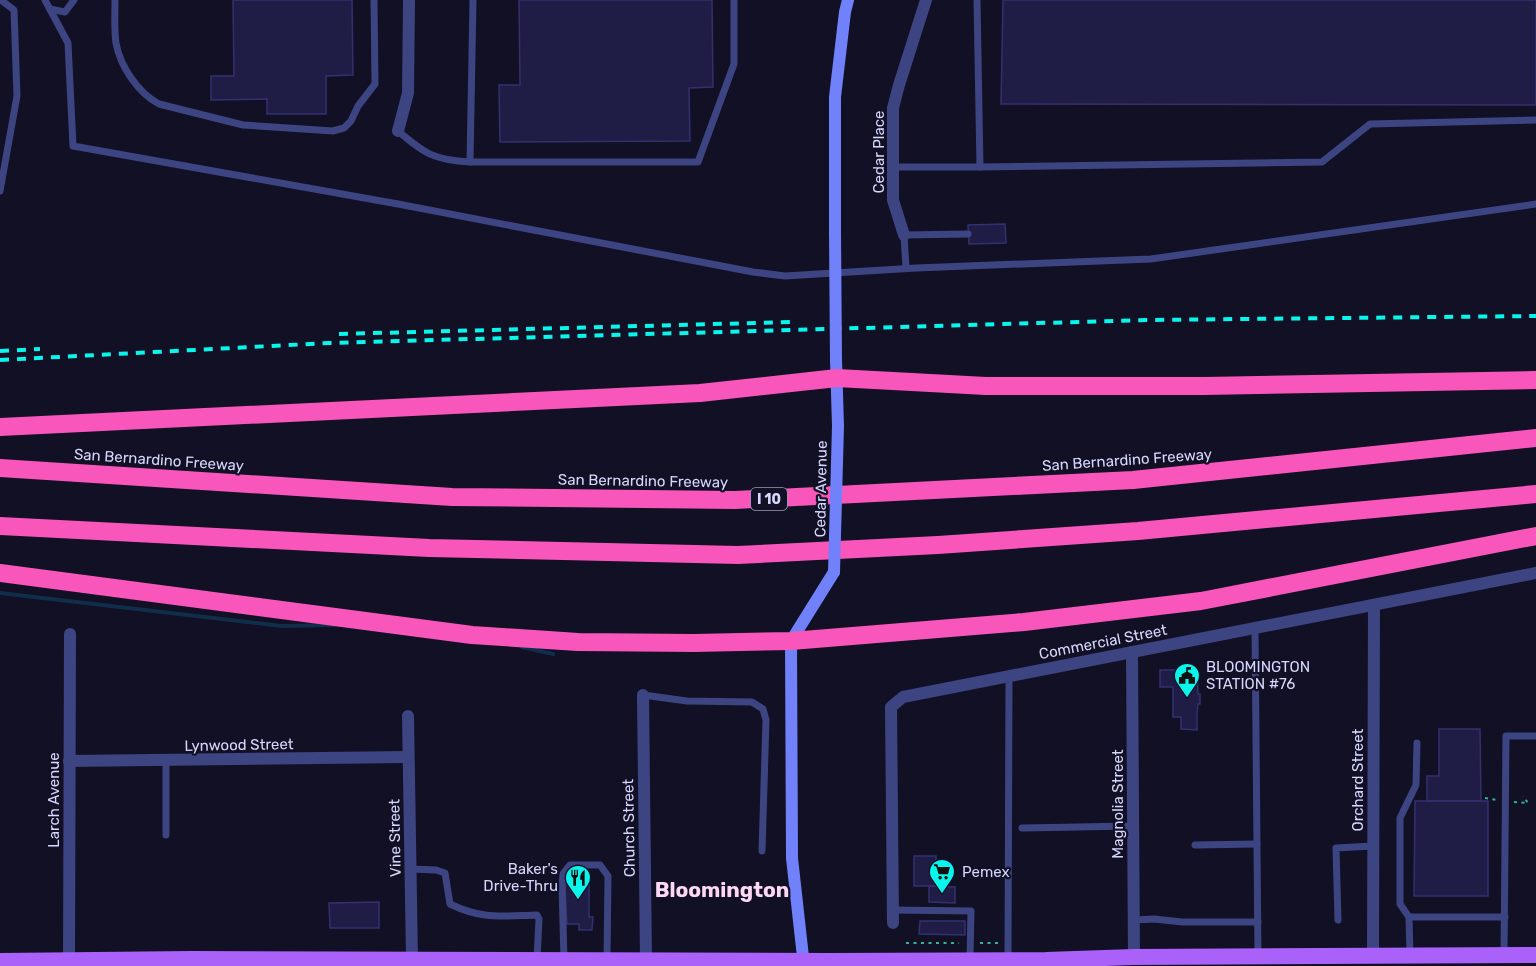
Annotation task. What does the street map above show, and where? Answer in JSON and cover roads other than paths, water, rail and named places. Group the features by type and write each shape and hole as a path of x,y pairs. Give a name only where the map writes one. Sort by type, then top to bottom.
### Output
{"highway":[{"path":"0,426 700,393 837,369 986,386 1204,386 1536,380"},
{"name":"San Bernardino Freeway","path":"0,468 452,497 735,500 1133,480 1536,438"},
{"path":"0,526 429,548 738,555 938,545 1138,531 1536,494"},
{"path":"0,573 472,635 578,642 791,641 1024,622 1200,601 1536,536"}],"main road":[{"name":"Cedar Avenue","path":"791,641 834,572 837,426 835,97 848,0"},
{"path":"791,641 792,858 803,963"},
{"path":"0,961 69,964 191,959 646,960 803,963 971,952 1008,960 1134,957 1536,955"}],"street":[{"path":"398,131 408,93 409,0"},
{"name":"Cedar Place","path":"904,235 893,200 893,108 926,0"},
{"name":"Commercial Street","path":"892,917 891,707 903,697 1536,573"},
{"name":"Orchard Street","path":"1373,956 1374,605"},
{"name":"Larch Avenue","path":"69,964 70,634"},
{"name":"Magnolia Street","path":"1132,652 1134,957"},
{"name":"Church Street","path":"643,695 646,960"},
{"name":"Vine Street","path":"408,716 412,960"},
{"name":"Lynwood Street","path":"69,761 408,757"}],"lane":[{"path":"0,191 17,96 14,10 1,0"},
{"path":"45,0 68,44 73,146 398,204 753,272 785,276 906,268 1151,259 1536,204"},
{"path":"50,9 65,12 74,0"},
{"path":"115,0 118,52 138,89 147,98 159,104 243,125 333,131 344,128 351,121 358,106 375,84 374,0"},
{"path":"470,162 473,0"},
{"path":"398,131 422,151 444,160 698,162 734,64 734,0"},
{"path":"977,0 980,167"},
{"path":"893,167 1322,162 1370,124 1536,120"},
{"path":"906,268 904,235 968,234"},
{"path":"1255,628 1258,956"},
{"path":"1008,960 1009,676"},
{"path":"643,695 687,701 752,702 763,709 766,720 762,851"},
{"path":"1504,955 1506,736 1536,736"},
{"path":"1410,956 1409,917 1400,904 1400,818 1416,785 1417,742"},
{"path":"166,761 166,835"},
{"path":"1022,828 1133,826"},
{"path":"1195,845 1257,844"},
{"path":"1338,920 1336,848 1373,846"},
{"path":"564,960 561,902 563,874 570,865 600,865 609,876 607,960"},
{"path":"411,869 436,870 446,873 450,904 462,910 487,917 537,915 539,920 537,960"},
{"path":"892,917 971,911 971,952"},
{"path":"1409,917 1505,917"},
{"path":"1134,920 1258,922"}],"waterway":[{"path":"0,593 282,626 334,625"},
{"path":"522,647 553,654"}],"railway":[{"path":"0,360 329,343 1147,320 1536,316"},
{"path":"339,334 792,322"},
{"path":"0,351 40,349"}],"place":[{"name":"BLOOMINGTON STATION #76","path":"1187,699"},
{"name":"Pemex","path":"942,895"},
{"name":"Baker's Drive-Thru","path":"578,901"}],"district":[{"name":"Bloomington","path":"722,889"}]}
